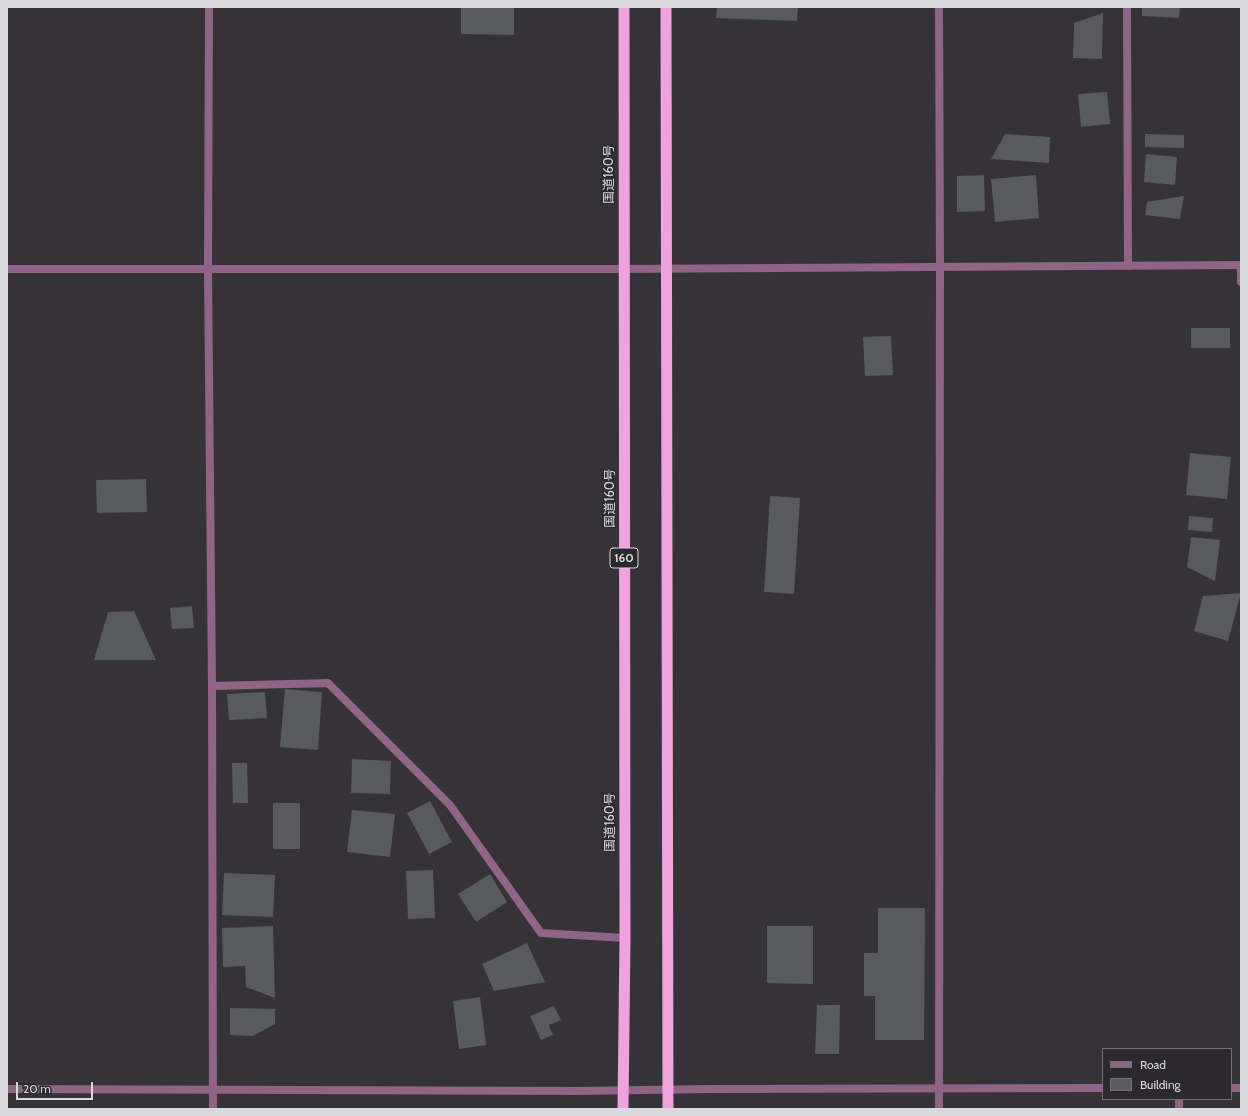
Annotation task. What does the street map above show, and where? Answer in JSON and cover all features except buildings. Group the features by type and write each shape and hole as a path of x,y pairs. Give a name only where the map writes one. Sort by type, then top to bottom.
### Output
{"highway":[{"name":"国道160号","path":"623,1109 625,938 624,7"},
{"path":"666,7 668,268 668,1109"}],"street":[{"path":"209,7 208,271 212,686 213,1109"},
{"path":"939,7 939,1109"},
{"path":"1127,7 1128,266"},
{"path":"7,269 208,271 1241,265 1241,282"},
{"path":"212,686 328,683 450,805 541,933 625,938"},
{"path":"7,1089 623,1091 1102,1088"}]}
